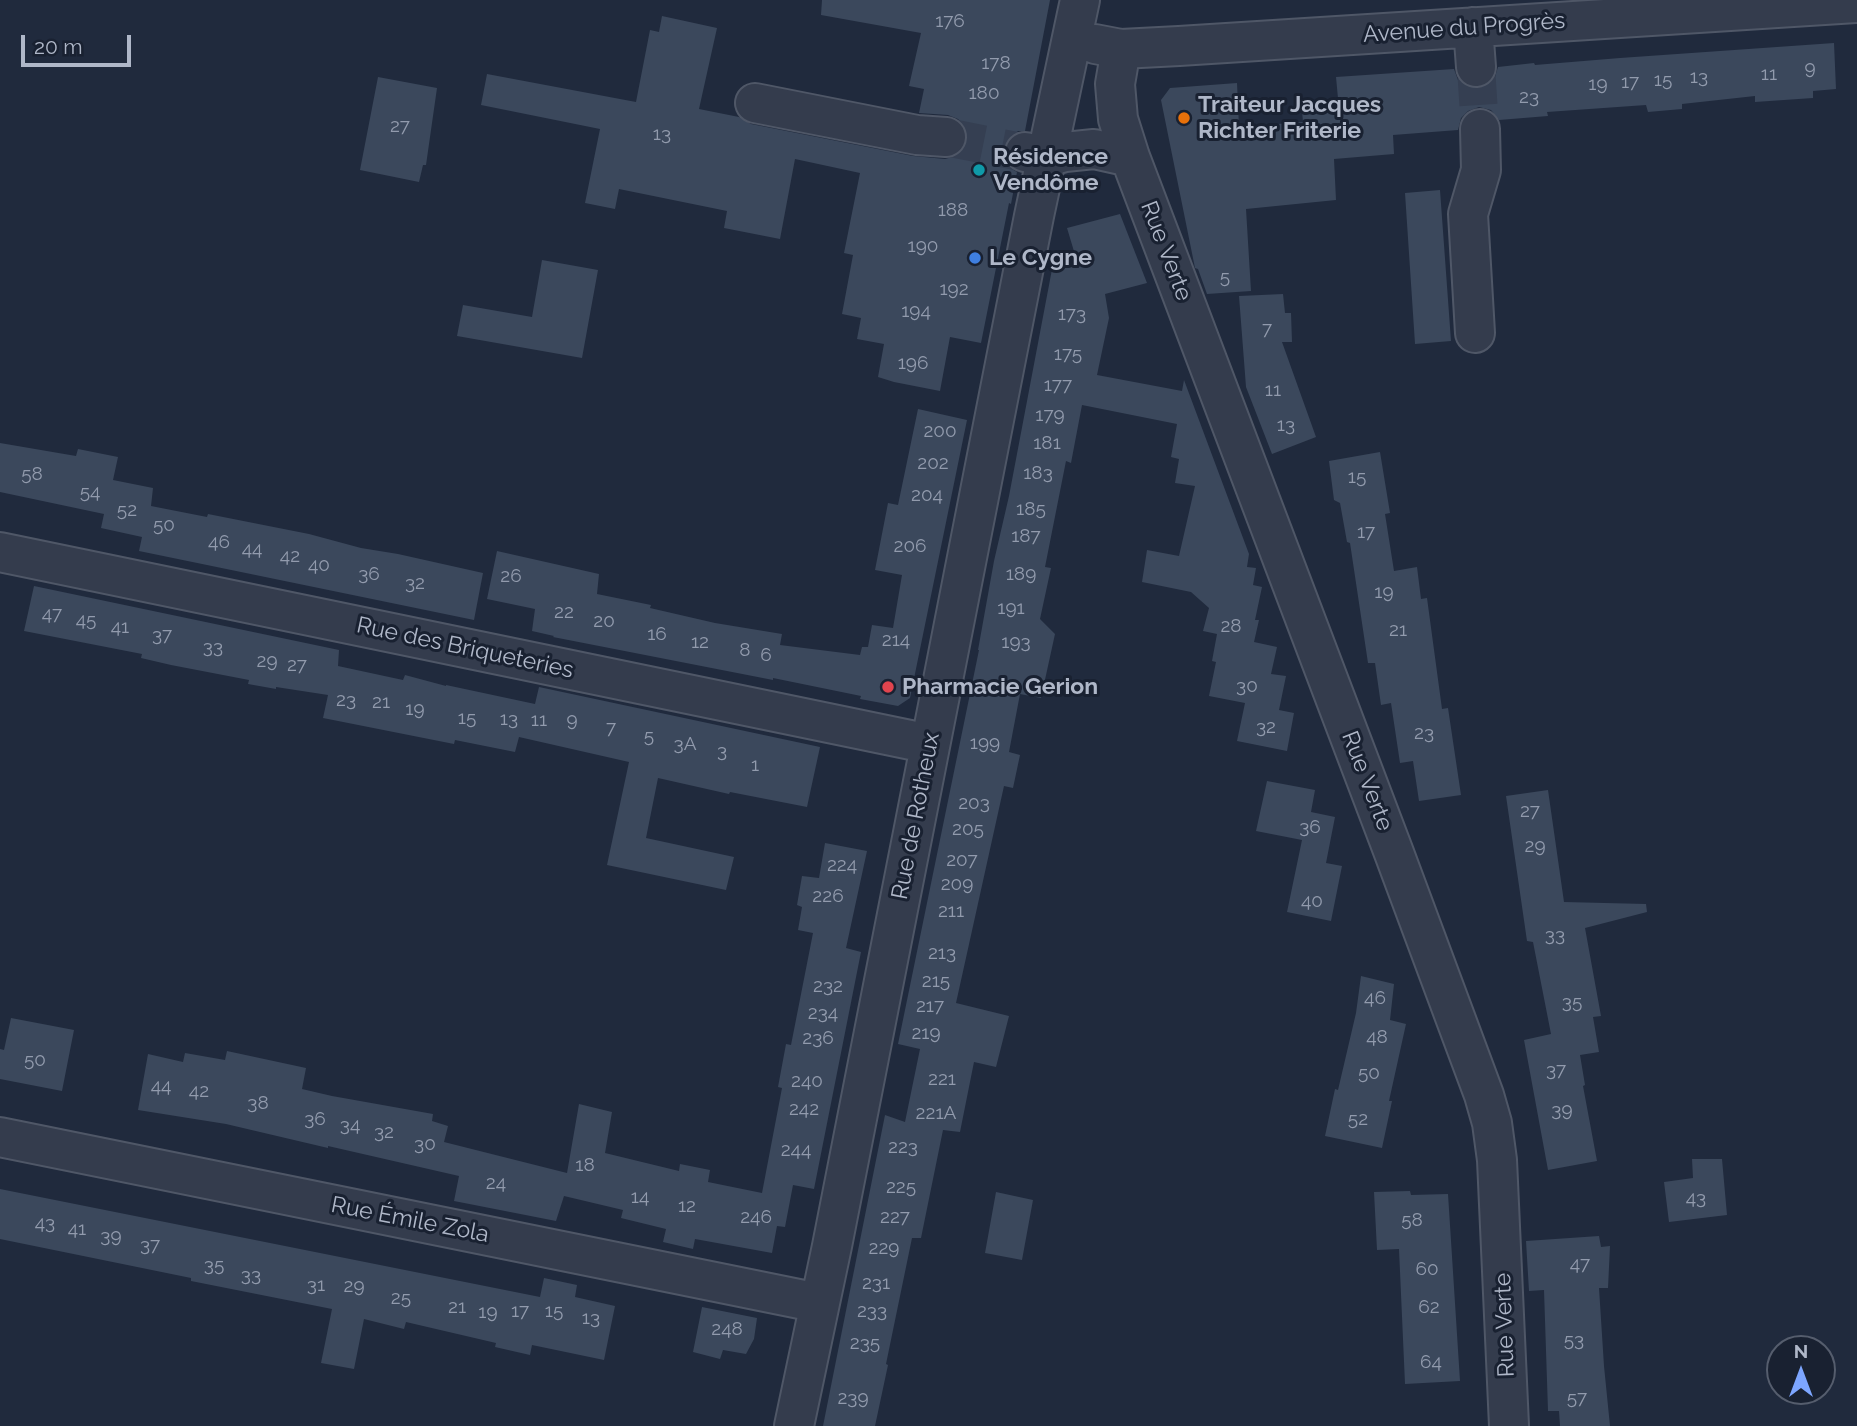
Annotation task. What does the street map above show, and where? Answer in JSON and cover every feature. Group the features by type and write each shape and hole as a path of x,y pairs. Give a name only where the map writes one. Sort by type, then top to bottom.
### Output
{"street":[{"name":"Rue de Rotheux","path":"794,1426 1034,216 1034,154 1072,39 1080,0"},
{"name":"Avenue du Progrès","path":"1072,39 1121,49 1857,3"},
{"path":"1473,27 1476,68"},
{"name":"Rue Verte","path":"1121,49 1115,84 1118,119 1130,157 1418,916 1492,1123 1497,1160 1509,1426"},
{"path":"754,103 917,135 946,136"},
{"path":"1475,333 1468,214 1481,170 1480,129"},
{"path":"1034,154 1094,149 1130,157"},
{"name":"Rue des Briqueteries","path":"0,552 930,744"},
{"name":"Rue Émile Zola","path":"0,1137 819,1304"}],"building":[{"path":"822,0 1050,0 1025,131 1018,131 1009,137 1004,148 1004,159 1010,168 1017,172 981,343 950,337 940,391 878,377 884,344 857,339 861,318 842,314 853,255 844,253 860,173 795,159 780,239 724,228 727,211 619,189 615,209 585,203 600,129 481,105 487,74 636,102 650,30 659,32 662,16 717,28 699,109 739,117 751,124 913,156 945,159 964,150 968,138 965,127 958,119 948,115 919,113 924,89 909,86 921,33 821,15"},
{"path":"1834,43 1836,89 1813,91 1813,98 1755,102 1755,96 1682,104 1682,109 1648,112 1646,105 1547,112 1548,116 1499,120 1491,110 1479,107 1468,111 1461,118 1458,130 1393,135 1394,154 1334,159 1336,200 1246,209 1251,291 1207,294 1198,269 1195,268 1161,100 1170,88 1237,83 1239,127 1303,122 1302,111 1339,109 1336,77 1454,69 1458,80 1467,87 1477,89 1489,85 1498,67"},
{"path":"378,77 437,88 426,165 423,165 419,182 360,170"},
{"path":"1440,190 1451,341 1415,344 1405,193"},
{"path":"1120,214 1147,283 1105,294 1109,318 1097,375 1182,391 1184,380 1249,554 1247,567 1256,568 1253,585 1262,587 1255,620 1259,620 1254,642 1277,647 1271,674 1286,676 1279,710 1294,713 1287,751 1237,741 1245,703 1209,696 1216,662 1212,661 1217,634 1203,631 1209,608 1191,592 1142,582 1147,550 1179,556 1195,486 1175,483 1179,459 1171,457 1177,424 1082,405 1071,463 1066,461 1045,567 1051,568 1040,619 1055,634 1041,698 1020,694 1009,752 1020,755 1013,788 1004,786 956,1003 1009,1016 996,1067 974,1062 960,1132 943,1130 921,1238 912,1238 875,1426 823,1426 885,1115 905,1122 920,1049 898,1044 979,650 1053,264 1079,268 1067,228"},
{"path":"542,260 598,270 582,358 457,336 463,305 532,317"},
{"path":"1283,294 1285,313 1291,313 1292,342 1282,342 1316,437 1272,454 1246,387 1239,296"},
{"path":"918,409 967,420 910,698 898,706 773,678 553,637 532,631 535,609 487,599 497,551 599,574 597,594 651,605 650,608 715,623 782,634 780,645 860,655 862,647 868,647 872,625 893,628 902,575 875,570 888,503 898,505"},
{"path":"0,443 76,456 78,449 118,457 113,480 153,488 151,506 309,534 361,548 483,573 474,620 139,551 142,537 101,528 104,514 0,492"},
{"path":"1380,452 1390,513 1385,514 1394,571 1417,567 1421,599 1427,598 1442,709 1448,708 1461,795 1419,801 1413,761 1400,763 1391,703 1381,705 1375,663 1368,663 1350,543 1347,542 1340,503 1334,500 1329,461"},
{"path":"34,586 339,650 338,666 403,680 405,675 535,704 539,687 820,747 807,807 730,792 729,794 658,778 646,838 734,857 726,890 607,865 629,762 519,737 515,752 455,740 454,744 323,718 328,695 248,684 249,680 141,658 142,654 24,631"},
{"path":"1267,781 1315,790 1311,812 1335,817 1326,863 1342,866 1331,921 1287,912 1302,840 1256,831"},
{"path":"1548,790 1564,902 1646,904 1647,912 1585,928 1601,1016 1593,1017 1599,1052 1580,1055 1597,1161 1548,1170 1524,1040 1551,1034 1533,942 1527,941 1506,796"},
{"path":"825,843 867,851 846,948 861,952 814,1189 793,1185 785,1227 777,1226 772,1253 695,1239 693,1249 663,1242 666,1229 621,1218 623,1210 564,1196 556,1221 454,1201 459,1176 226,1124 138,1110 148,1054 183,1062 185,1053 225,1060 227,1051 306,1068 302,1089 433,1114 432,1121 448,1126 444,1142 567,1173 579,1104 612,1112 605,1153 679,1171 680,1164 710,1170 708,1182 762,1193 782,1088 778,1087 786,1044 791,1045 813,933 798,930 802,907 797,905 802,876 819,878"},
{"path":"1361,976 1394,984 1390,1020 1406,1024 1382,1148 1325,1136 1356,1013"},
{"path":"11,1018 74,1030 62,1091 0,1079 0,1049 4,1050"},
{"path":"1692,1159 1722,1159 1727,1215 1669,1222 1664,1182 1693,1178"},
{"path":"0,1189 540,1297 544,1278 577,1285 575,1297 615,1306 604,1360 532,1345 530,1355 495,1347 496,1343 406,1322 404,1329 364,1319 354,1369 321,1363 332,1309 0,1239"},
{"path":"1410,1191 1411,1195 1448,1194 1460,1381 1405,1384 1399,1249 1377,1250 1374,1192"},
{"path":"996,1192 1033,1200 1022,1260 985,1253"},
{"path":"1599,1236 1601,1247 1610,1246 1608,1288 1599,1288 1610,1426 1560,1426 1559,1411 1548,1411 1544,1290 1529,1291 1526,1241"},
{"path":"702,1307 757,1318 754,1339 746,1354 723,1350 720,1359 693,1352"}],"tunnel":[{"path":"1476,67 1480,129"},
{"path":"946,137 1021,152"}],"place":[{"name":"Traiteur Jacques Richter Friterie","path":"1184,118"},
{"name":"Résidence Vendôme","path":"979,170"},
{"name":"Le Cygne","path":"975,258"},
{"name":"Pharmacie Gerion","path":"888,687"}]}
